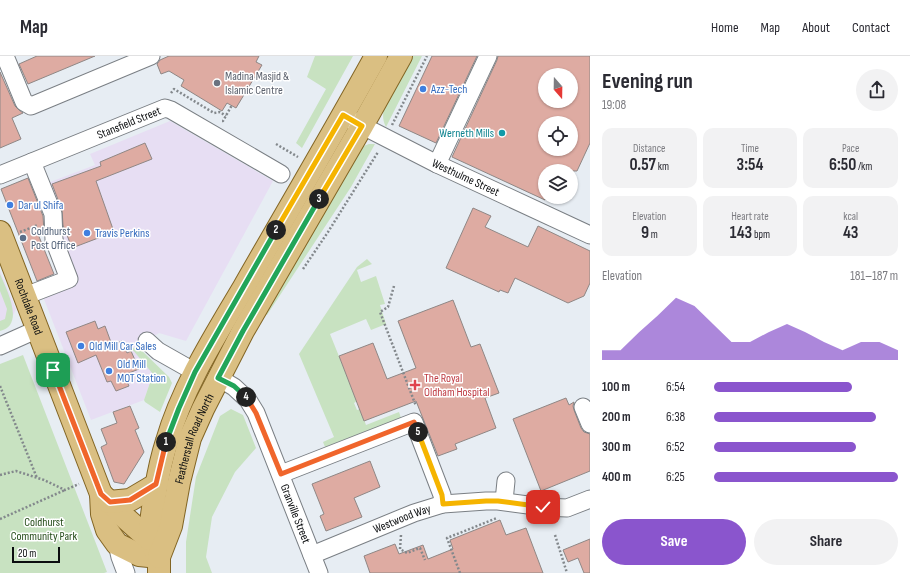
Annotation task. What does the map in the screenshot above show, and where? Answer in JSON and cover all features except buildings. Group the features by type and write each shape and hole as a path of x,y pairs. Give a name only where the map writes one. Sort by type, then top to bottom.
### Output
{"main road":[{"name":"Featherstall Road North","path":"156,556 156,484 166,441 179,408 195,372 376,56"},
{"name":"Featherstall Road North","path":"156,556 171,526 179,482 190,438 218,378 243,331 401,56"},
{"name":"Rochdale Road","path":"7,233 25,296 105,498 122,515 156,556"},
{"path":"105,498 130,500 156,484"},
{"name":"Rochdale Road","path":"105,498 102,514 107,530 117,544"},
{"path":"117,544 139,555 156,556"}],"street":[{"path":"3,56 24,102 31,106 151,56"},
{"path":"437,164 488,56"},
{"name":"Stansfield Street","path":"0,174 165,108 277,162"},
{"name":"Westhulme Street","path":"343,115 437,164 590,236"},
{"path":"25,296 69,279 54,240 53,214 32,162"},
{"path":"0,346 38,329"},
{"path":"147,340 158,351 195,372"},
{"name":"Granville Street","path":"218,378 234,386 248,400 256,413 281,474 318,573"},
{"path":"583,406 590,424"},
{"path":"281,474 321,459 414,415 442,495 443,504"},
{"path":"503,508 506,481"},
{"name":"Westwood Way","path":"312,555 414,513 443,504 486,501 503,508 567,508 590,499"},
{"path":"117,544 126,573"}],"path":[{"path":"390,129 426,56"},
{"path":"169,98 174,88 214,113 220,112 226,116"},
{"path":"223,121 232,106"},
{"path":"299,274 328,232 381,148"},
{"path":"277,162 302,159"},
{"path":"7,233 53,219"},
{"path":"394,286 388,307 380,312 414,415"},
{"path":"0,386 37,478"},
{"path":"0,475 16,471 65,490"},
{"path":"0,519 80,484"},
{"path":"460,573 447,538 503,508"},
{"path":"401,534 400,549 407,553 420,548 425,560"},
{"path":"555,535 567,573"}],"shaded area":[{"path":"170,121 273,181 186,341 159,333 133,349 153,374 144,400 91,420 42,294 74,280 45,184 95,165 90,154"},
{"path":"0,271 16,309 9,324 0,327"}],"green space":[{"path":"315,56 353,56 302,148 296,143 326,89 307,77"},
{"path":"413,56 422,56 386,127 383,119 384,106"},
{"path":"369,144 375,144 351,187 267,315 263,313 361,147"},
{"path":"367,259 372,264 357,270 361,282 376,276 385,304 380,305 386,324 371,330 366,319 330,334 357,401 354,403 357,410 360,409 366,425 399,412 401,418 325,447 323,442 334,437 299,354 357,267"},
{"path":"0,274 8,292 13,313 10,325 6,329 0,331 0,321 5,319 7,309 0,291"},
{"path":"137,346 169,377 172,383 160,412 144,400 153,374 132,349"},
{"name":"Coldhurst Community Park","path":"23,355 107,572 0,573 0,364"},
{"path":"231,409 243,415 256,448 235,472 212,517 206,557 212,573 186,573 186,542 196,477 220,416"}],"place":[{"name":"Madina Masjid & Islamic Centre","path":"217,83"},
{"name":"Azz-Tech","path":"423,89"},
{"name":"Werneth Mills","path":"502,133"},
{"name":"Dar ul Shifa","path":"10,205"},
{"name":"Travis Perkins","path":"87,233"},
{"name":"Coldhurst Post Office","path":"23,238"},
{"name":"Old Mill Car Sales","path":"81,346"},
{"name":"Old Mill MOT Station","path":"109,371"},
{"name":"The Royal Oldham Hospital","path":"415,385"}],"route":[{"path":"53,370 101,494 110,502 130,500 156,484 166,441 195,372 343,115 362,126 243,331 218,378 234,386 248,400 256,413 281,474 414,422 442,495 443,504 504,501 543,507"}]}
